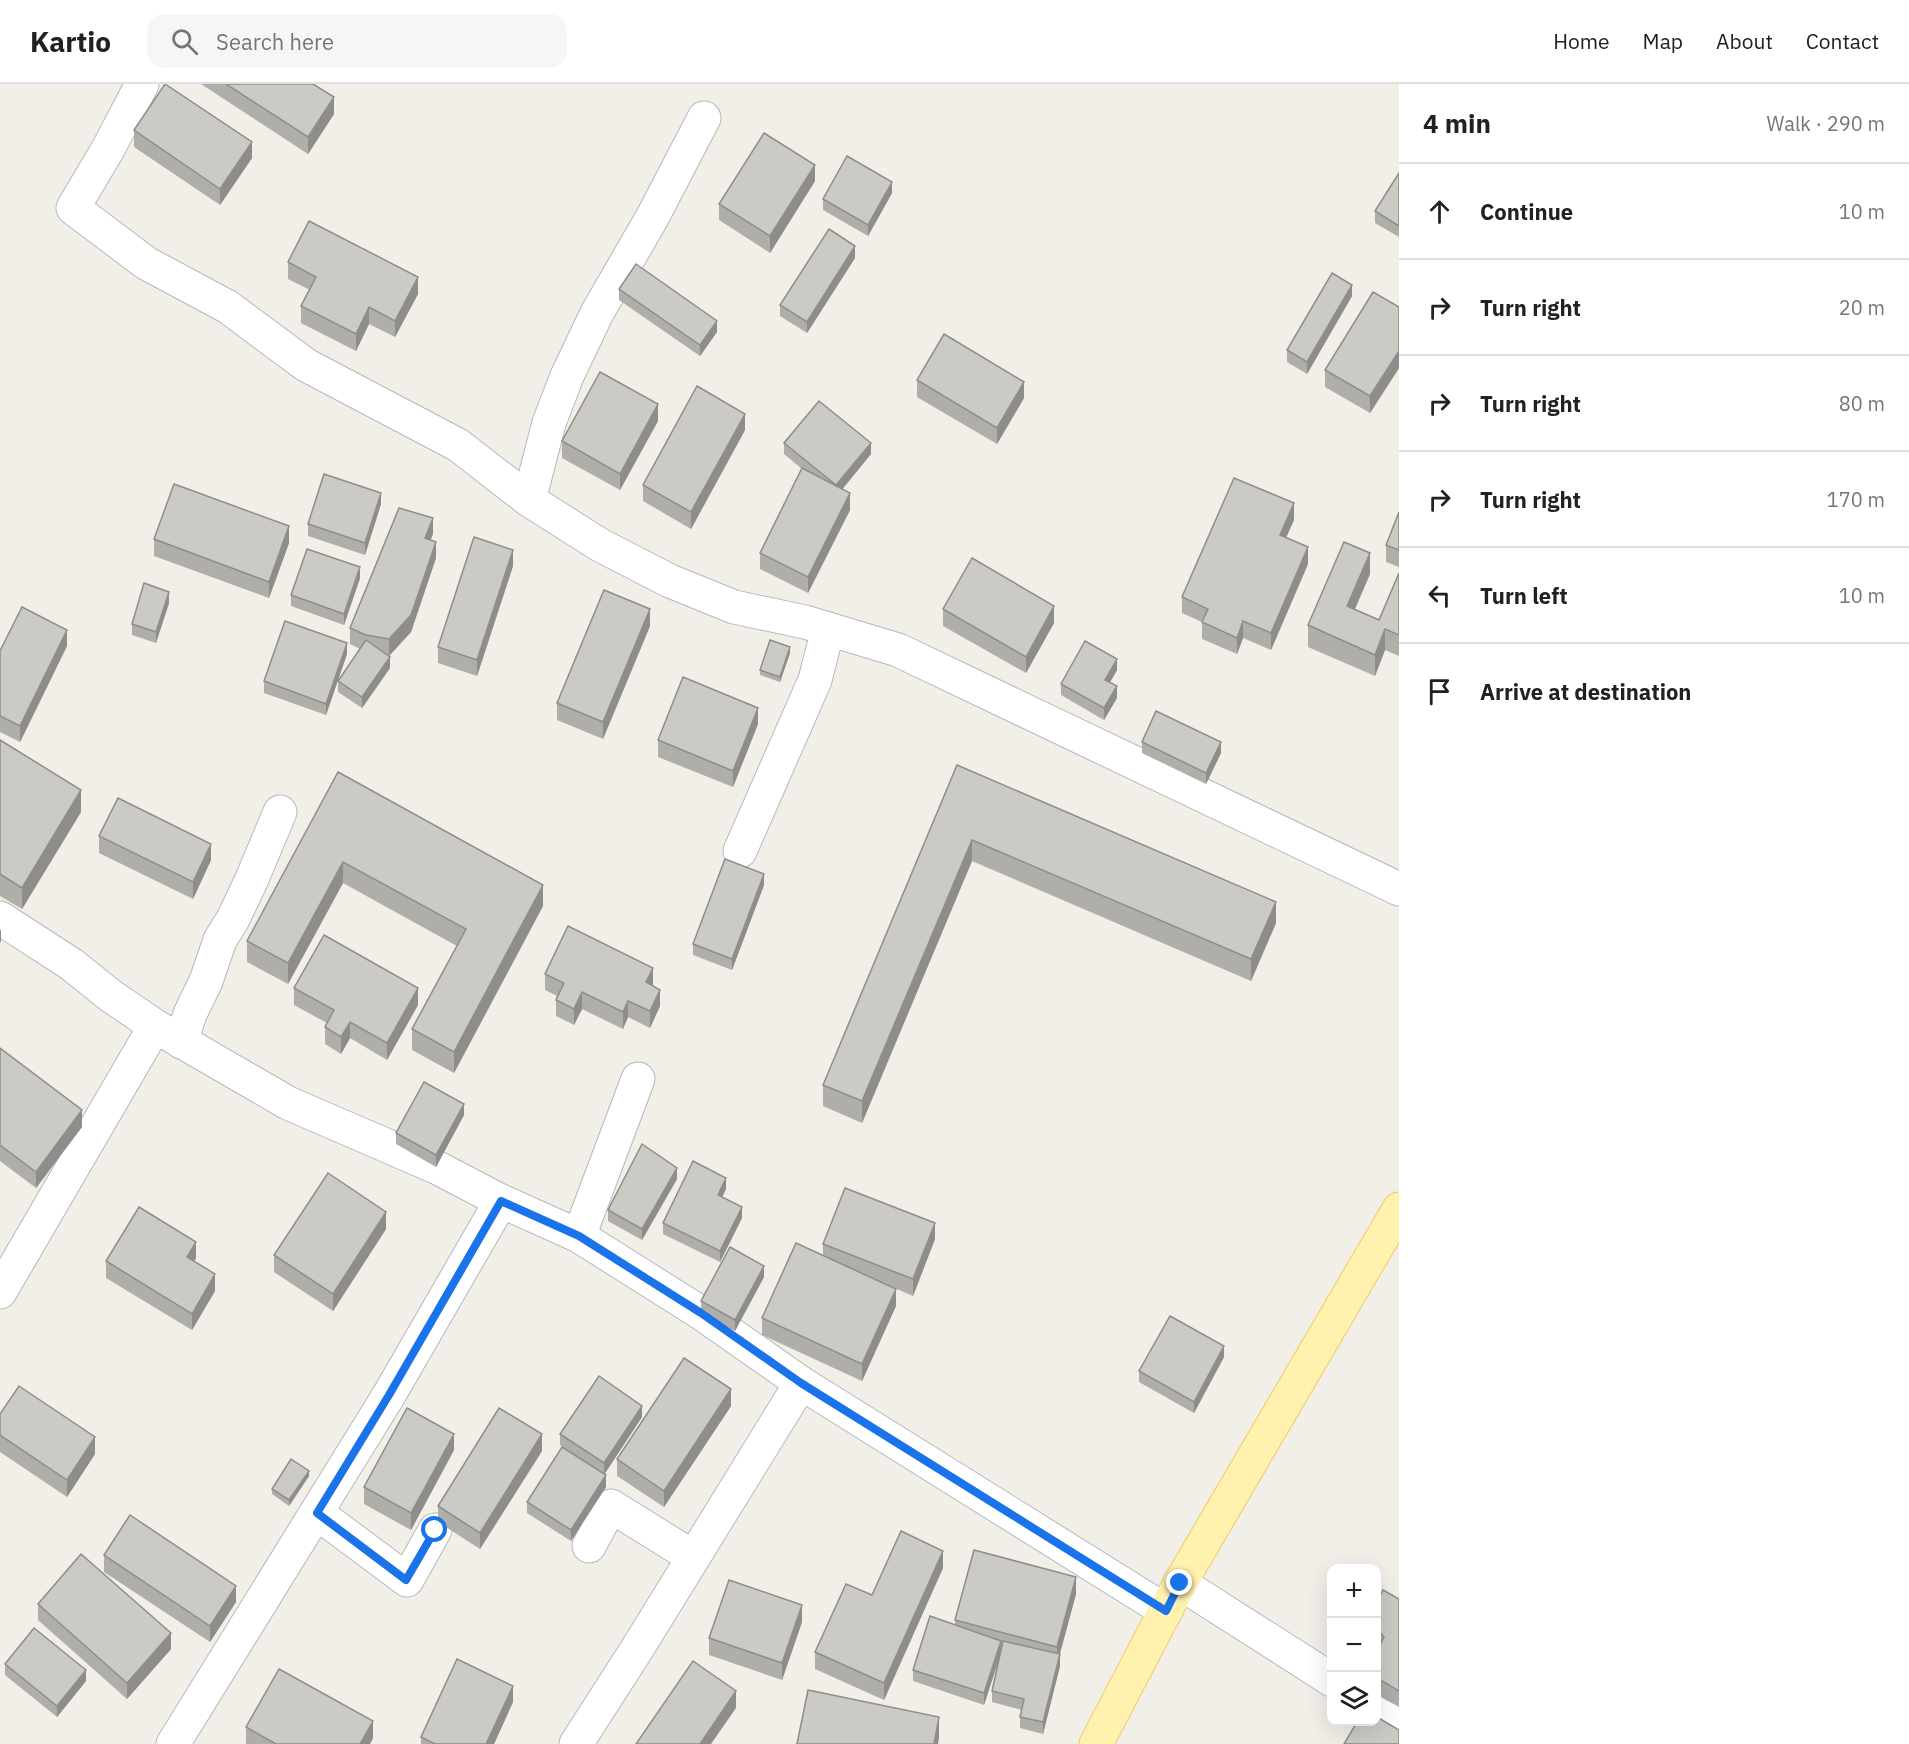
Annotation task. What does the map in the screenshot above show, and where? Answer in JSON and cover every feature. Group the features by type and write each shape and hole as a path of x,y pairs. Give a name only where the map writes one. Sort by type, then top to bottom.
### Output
{"main road":[{"path":"1096,1744 1173,1597 1399,1209"}],"street":[{"path":"142,84 108,149 72,207 146,263 228,308 306,365 458,445 529,500 600,545 670,581 734,606 828,629 898,650 1399,888"},
{"path":"529,500 549,423 567,376 597,313 653,216 704,118"},
{"path":"740,851 815,680 828,629"},
{"path":"0,1292 168,1034 190,1014 206,981 220,940 251,881 280,812"},
{"path":"0,918 71,964 111,996 168,1034 288,1103 436,1167 501,1201 579,1236 701,1313 801,1383 1173,1597 1327,1677"},
{"path":"579,1236 639,1079"},
{"path":"176,1743 389,1395 501,1201"},
{"path":"576,1744 801,1383"},
{"path":"589,1546 611,1506 693,1557"},
{"path":"317,1513 406,1580 435,1530"},
{"path":"1381,1712 1399,1723"}],"building":[{"path":"165,84 252,142 220,189 134,130"},
{"path":"226,84 313,84 334,97 308,137"},
{"path":"764,133 815,165 770,236 719,204"},
{"path":"847,156 892,182 868,225 823,199"},
{"path":"1399,173 1399,226 1375,211"},
{"path":"309,221 418,277 395,321 369,307 356,334 301,306 316,277 288,262"},
{"path":"829,229 855,246 807,322 780,305"},
{"path":"636,264 717,321 700,345 619,289"},
{"path":"1332,273 1352,285 1307,362 1287,350"},
{"path":"1373,292 1399,307 1399,351 1370,396 1325,370"},
{"path":"944,334 1024,382 997,428 917,380"},
{"path":"600,372 658,404 620,474 562,441"},
{"path":"697,386 745,414 691,512 643,485"},
{"path":"819,401 871,443 836,485 784,443"},
{"path":"802,468 850,493 808,577 760,553"},
{"path":"324,474 381,493 365,543 308,524"},
{"path":"1234,478 1294,503 1280,535 1308,547 1271,633 1243,621 1237,638 1202,622 1208,609 1182,597"},
{"path":"174,484 289,526 269,582 154,539"},
{"path":"399,508 433,518 425,538 436,542 411,615 389,639 366,635 350,628"},
{"path":"1399,512 1399,550 1386,545"},
{"path":"474,537 513,550 477,660 438,647"},
{"path":"1344,542 1370,553 1347,606 1379,620 1399,573 1399,635 1385,629 1375,655 1308,625"},
{"path":"307,549 360,567 344,614 291,595"},
{"path":"972,558 1054,606 1026,657 943,609"},
{"path":"144,583 169,592 156,632 132,624"},
{"path":"604,590 650,609 603,722 557,703"},
{"path":"22,607 67,630 20,726 0,716 0,651"},
{"path":"285,621 347,643 326,704 264,681"},
{"path":"366,640 390,657 362,697 338,681"},
{"path":"770,640 790,647 780,677 760,670"},
{"path":"1085,641 1117,659 1105,680 1117,686 1104,708 1061,684"},
{"path":"683,677 758,708 733,771 658,740"},
{"path":"1156,711 1221,742 1206,773 1142,742"},
{"path":"0,740 81,790 22,888 0,874"},
{"path":"957,765 1276,902 1251,959 972,840 862,1101 823,1085"},
{"path":"338,772 543,885 454,1052 412,1029 466,929 343,862 288,963 247,941"},
{"path":"118,798 211,844 193,882 99,836"},
{"path":"725,859 764,874 732,959 693,944"},
{"path":"568,926 653,968 646,982 660,990 650,1011 628,1001 623,1012 582,992 574,1009 556,1000 564,983 545,974"},
{"path":"324,935 418,988 387,1043 350,1022 341,1037 325,1027 334,1010 294,988"},
{"path":"0,1048 82,1110 36,1172 0,1145"},
{"path":"424,1082 464,1104 436,1155 396,1133"},
{"path":"642,1144 677,1168 642,1229 608,1210"},
{"path":"693,1161 726,1178 718,1195 742,1207 720,1251 663,1223"},
{"path":"328,1173 386,1212 333,1294 274,1255"},
{"path":"845,1188 935,1223 913,1279 823,1244"},
{"path":"139,1207 196,1242 187,1257 215,1274 192,1314 106,1261"},
{"path":"796,1243 896,1289 862,1364 762,1318"},
{"path":"730,1247 764,1266 735,1320 701,1301"},
{"path":"1170,1316 1224,1346 1194,1402 1139,1371"},
{"path":"684,1358 731,1389 664,1491 617,1459"},
{"path":"599,1376 642,1406 604,1463 560,1434"},
{"path":"19,1386 95,1437 67,1480 0,1435 0,1414"},
{"path":"407,1408 454,1434 411,1513 364,1487"},
{"path":"499,1408 542,1434 480,1533 438,1506"},
{"path":"562,1447 606,1475 571,1530 527,1502"},
{"path":"291,1459 309,1471 289,1500 272,1489"},
{"path":"130,1515 236,1586 210,1626 104,1555"},
{"path":"901,1531 943,1551 884,1683 815,1652 846,1584 872,1595"},
{"path":"974,1550 1076,1577 1057,1647 955,1620"},
{"path":"81,1554 171,1633 127,1683 38,1604"},
{"path":"729,1580 802,1605 782,1663 709,1638"},
{"path":"1383,1590 1399,1599 1399,1691 1381,1680 1381,1643 1384,1637 1381,1634 1381,1594"},
{"path":"930,1616 1001,1641 984,1693 913,1670"},
{"path":"34,1628 86,1670 57,1706 5,1664"},
{"path":"1003,1641 1060,1654 1043,1722 1020,1717 1024,1699 992,1691"},
{"path":"457,1659 513,1686 486,1744 435,1744 421,1737"},
{"path":"693,1661 736,1691 700,1744 636,1744"},
{"path":"279,1669 373,1721 360,1744 276,1744 246,1727"},
{"path":"808,1690 939,1717 934,1744 797,1744"},
{"path":"1381,1719 1399,1730 1399,1744 1344,1744 1355,1726 1381,1726"}],"route":[{"path":"435,1530 406,1580 317,1513 389,1395 501,1201 579,1236 701,1313 801,1383 1166,1611 1180,1583"}]}
